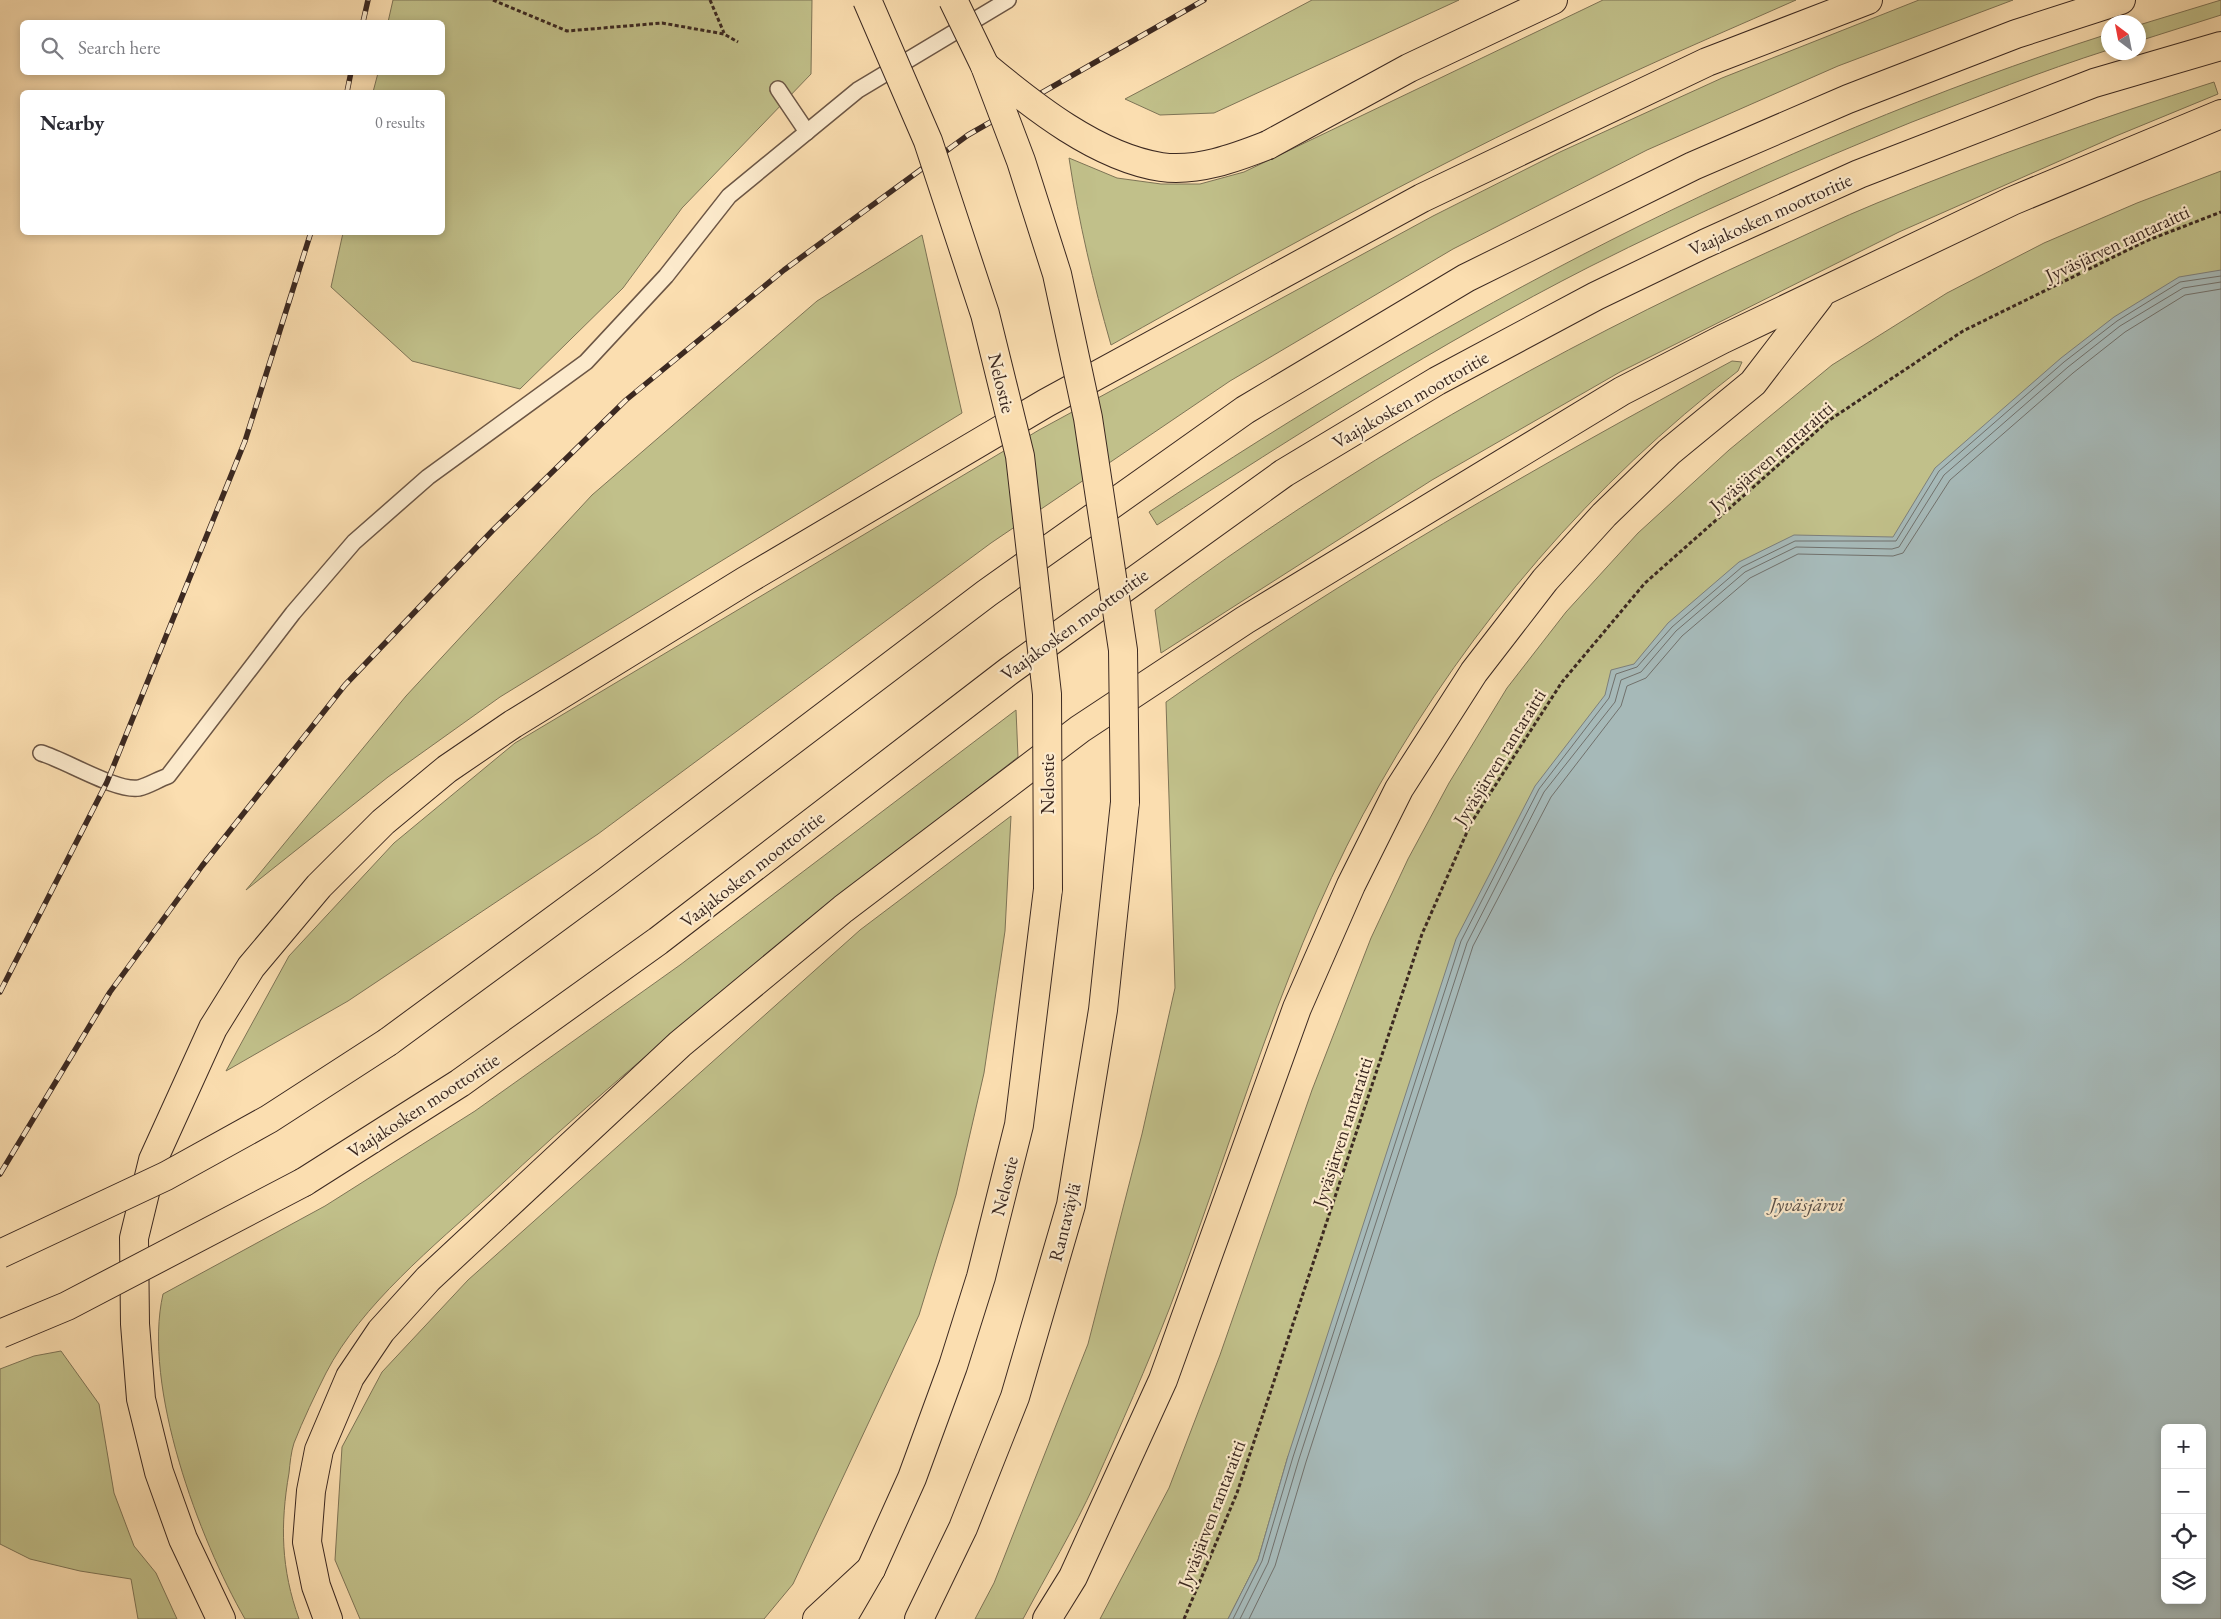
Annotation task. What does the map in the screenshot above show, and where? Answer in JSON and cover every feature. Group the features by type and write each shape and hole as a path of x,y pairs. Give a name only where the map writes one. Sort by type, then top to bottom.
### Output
{"highway":[{"name":"Nelostie","path":"867,0 928,141 985,314 1020,456 1047,694 1048,889 1019,1125 981,1277 953,1366 918,1459 871,1569"},
{"path":"953,0 985,66 1052,119 1129,158 1162,167 1197,166 1234,158 1268,145 1409,68 1553,0"},
{"path":"221,1619 183,1539 159,1472 141,1399 135,1324 134,1238 153,1160 181,1095 214,1028 251,967 319,886 383,822 447,769 514,724 745,580 1046,403 1430,194 1707,62 1868,0"},
{"path":"0,1254 166,1176 268,1119 388,1042 606,881 987,593 1254,405 1466,278 1693,166 1848,99 2016,34 2122,0"},
{"name":"Vaajakosken moottoritie","path":"0,1334 67,1306 304,1182 460,1083 658,941 1009,671 1284,472 1437,381 1596,296 1704,244 1859,174 2094,83 2221,46"},
{"name":"Rantaväylä","path":"919,1619 963,1528 1015,1397 1071,1205 1103,1010 1125,802 1123,650 1088,418 1057,274 1021,161 985,66"},
{"path":"328,1619 316,1586 307,1542 310,1492 319,1450 350,1377 381,1330 428,1279 680,1044 844,909 1080,728 1236,626 1622,391 1723,339 1823,293 2012,201 2221,114"},
{"path":"1047,1619 1072,1577 1163,1380 1297,1008 1350,885 1400,789 1474,672 1545,580 1604,515 1669,452 1753,383 1823,293"},
{"path":"817,1619 871,1569"},
{"path":"842,1619 871,1569"}],"lane":[{"path":"41,753 62,759 107,782 138,788 168,776 293,613 354,542 428,477 586,362 666,276 729,196 858,90 1008,0"},
{"path":"778,89 807,132"}],"path":[{"path":"493,0 567,31 662,23 724,34 738,42"},
{"path":"710,0 724,34"},
{"name":"Jyväsjärven rantaraitti","path":"1184,1619 1237,1493 1422,934 1471,823 1562,682 1645,583 1828,421 1963,331 2146,241 2221,212"}],"shaded area":[{"path":"393,0 812,0 811,74 682,208 623,288 520,389 412,361 331,287 343,235 445,235 445,90 374,90 377,75 445,75 445,20 388,20"},
{"path":"1312,0 1459,0 1214,113 1160,115 1125,99"},
{"path":"1603,0 1796,0 1690,46 1495,138 1302,239 1111,345 1087,253 1069,158 1117,178 1161,184 1200,184 1244,172"},
{"path":"1919,0 2013,0 1838,66 1647,150 1453,249 1230,381 991,543 598,834 348,1001 226,1071 289,956 394,843 515,743 1039,430 1433,216 1560,152 1722,78"},
{"path":"2221,0 2221,15 2146,39 2146,23"},
{"path":"2101,36 2101,52 2010,84 1912,122 1790,173 1629,247 1533,296 1424,358 1316,423 1157,525 1149,512 1262,439 1377,369 1493,302 1612,240 1733,181 1856,127 1981,78"},
{"path":"2214,82 2218,94 2116,136 1899,232 1620,372 1432,480 1161,653 1155,610 1300,508 1375,460 1529,371 1608,329 1688,290 1863,209 1918,186 2044,139"},
{"path":"2221,171 2221,582 1288,1456 1258,1560 1228,1619 1100,1619 1169,1488 1220,1355 1312,1090 1371,938 1408,859 1449,783 1507,688 1566,612 1638,533 1729,450 1832,365 1947,293 2044,243 2137,203"},
{"path":"922,235 962,413 500,697 388,777 246,890 406,696 592,495 817,301"},
{"path":"1732,361 1742,362 1738,371 1684,414 1633,460 1538,559 1454,668 1380,784 1347,846 1317,910 1290,975 1170,1307 1134,1395 1087,1500 1023,1619 975,1619 994,1583 1088,1344 1142,1134 1175,988 1166,702 1303,610 1444,523"},
{"path":"1016,710 1018,757 816,916 618,1080 423,1255 379,1300 341,1348 326,1373 301,1425 292,1450 283,1529 289,1582 299,1619 245,1619 227,1586 210,1547 193,1505 179,1461 160,1372 159,1331 163,1294 325,1206 475,1111 680,965"},
{"path":"1011,816 1005,931 984,1073 956,1195 919,1315 793,1584 764,1619 360,1619 335,1560 342,1447 382,1372 468,1280 860,930"},
{"path":"61,1351 99,1404 114,1493 134,1546 156,1573 177,1619 138,1619 131,1579 80,1571 30,1559 0,1544 0,1369 34,1356"}],"water":[{"name":"Jyväsjärvi","path":"2221,270 2221,1619 1228,1619 1258,1560 1288,1456 1456,939 1535,786 1605,695 1611,670 1634,664 1668,623 1739,562 1794,535 1893,537 1935,468 2061,358 2114,317 2179,277"}],"railway":[{"path":"363,20 368,0"},
{"path":"0,1174 110,992 202,866 345,685 493,530 626,400 784,270 968,135 1204,0"},
{"path":"347,90 350,75"},
{"path":"0,992 107,782 245,441 310,235"}]}
